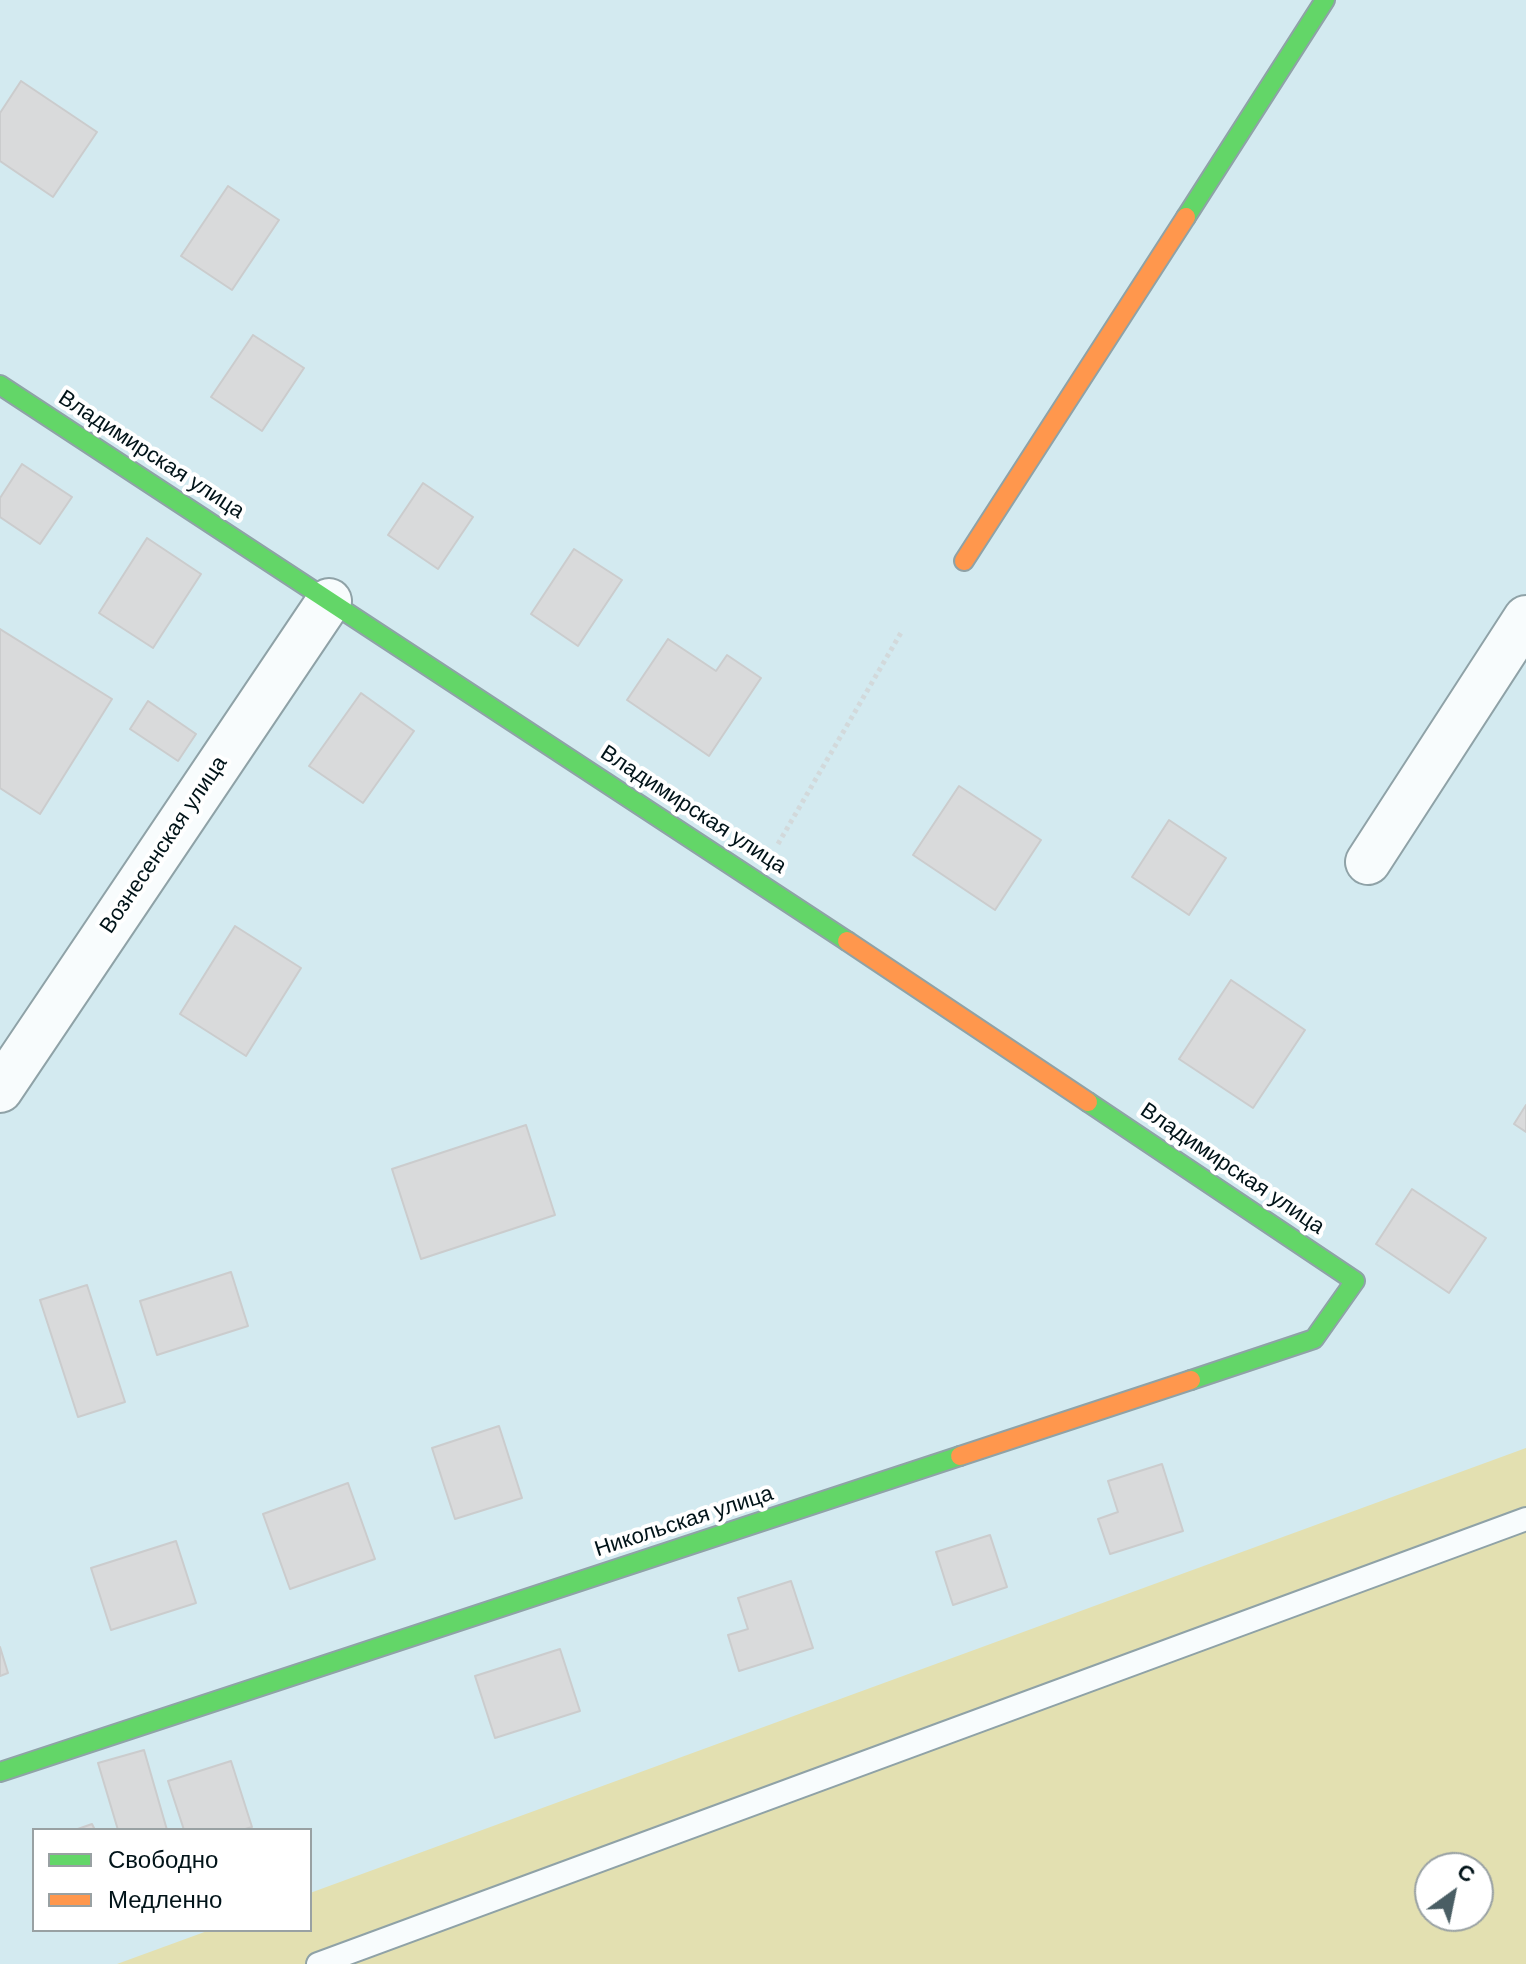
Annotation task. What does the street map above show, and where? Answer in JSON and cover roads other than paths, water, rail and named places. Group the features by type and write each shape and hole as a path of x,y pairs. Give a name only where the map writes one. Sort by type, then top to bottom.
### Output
{"street":[{"path":"964,561 1325,0"},
{"name":"Владимирская улица","path":"0,385 757,880 1355,1281"},
{"name":"Вознесенская улица","path":"0,1090 329,601"},
{"path":"1368,862 1526,618"},
{"name":"Никольская улица","path":"0,1772 1314,1339 1355,1281"}],"lane":[{"path":"318,1964 1526,1519"}]}
